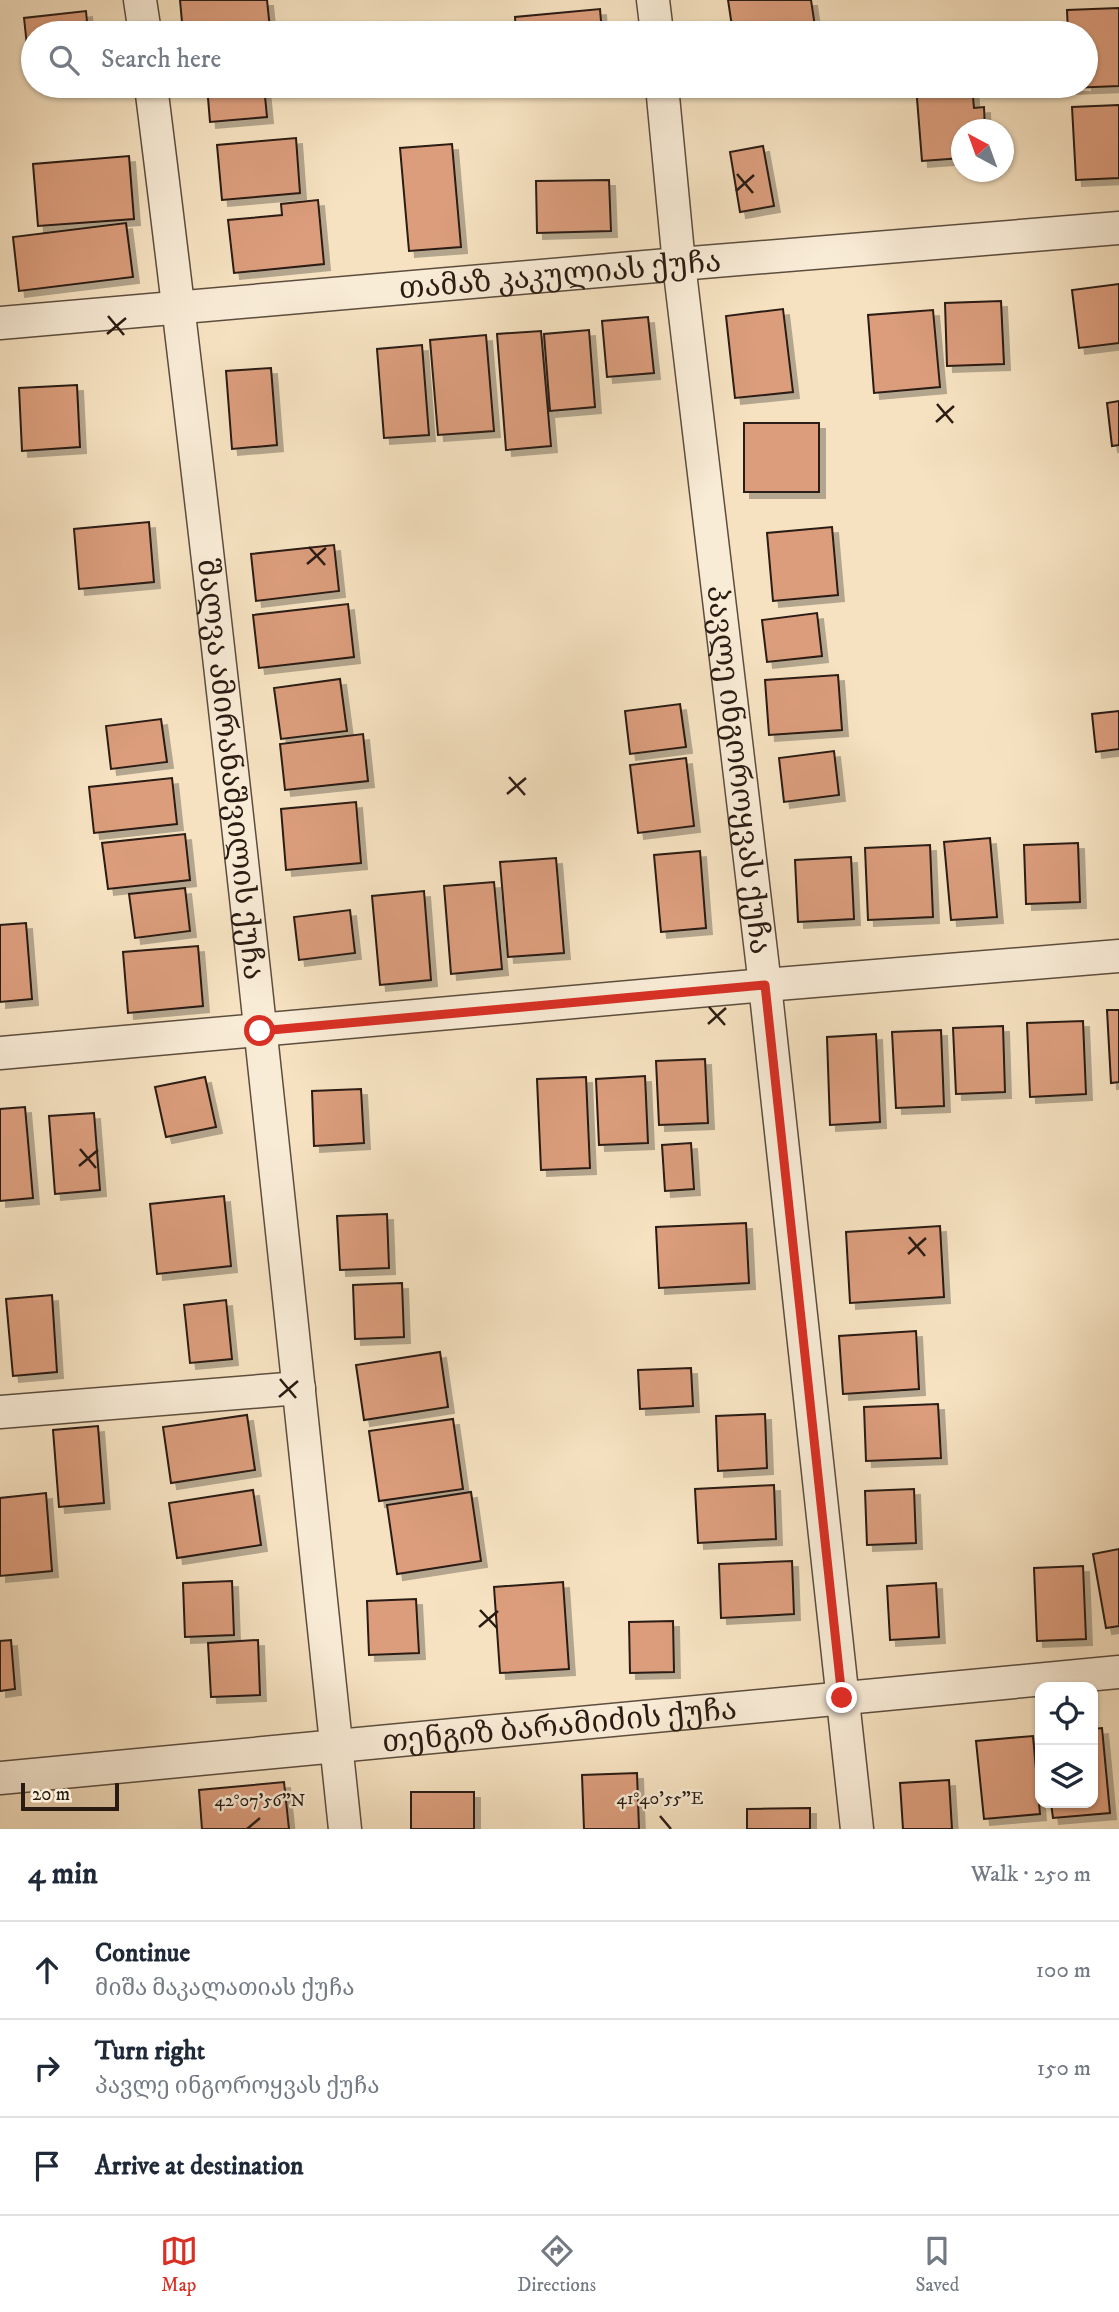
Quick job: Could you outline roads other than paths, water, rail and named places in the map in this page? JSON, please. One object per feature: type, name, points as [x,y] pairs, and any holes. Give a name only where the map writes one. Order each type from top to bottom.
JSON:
[{"type":"street","points":[[141,0],[144,21]]},
{"type":"street","points":[[653,0],[656,21]]},
{"type":"street","name":"შალვა ამირანაშვილის ქუჩა","points":[[153,98],[179,308],[260,1031],[345,1829]]},
{"type":"street","name":"პავლე ინგოროყვას ქუჩა","points":[[663,98],[679,264],[765,985],[857,1829]]},
{"type":"street","name":"თამაზ კაკულიას ქუჩა","points":[[0,323],[1119,228]]},
{"type":"street","points":[[0,1053],[1119,956]]},
{"type":"street","points":[[0,1412],[299,1388]]},
{"type":"street","name":"თენგიზ ბარამიძის ქუჩა","points":[[0,1778],[1119,1672]]}]
